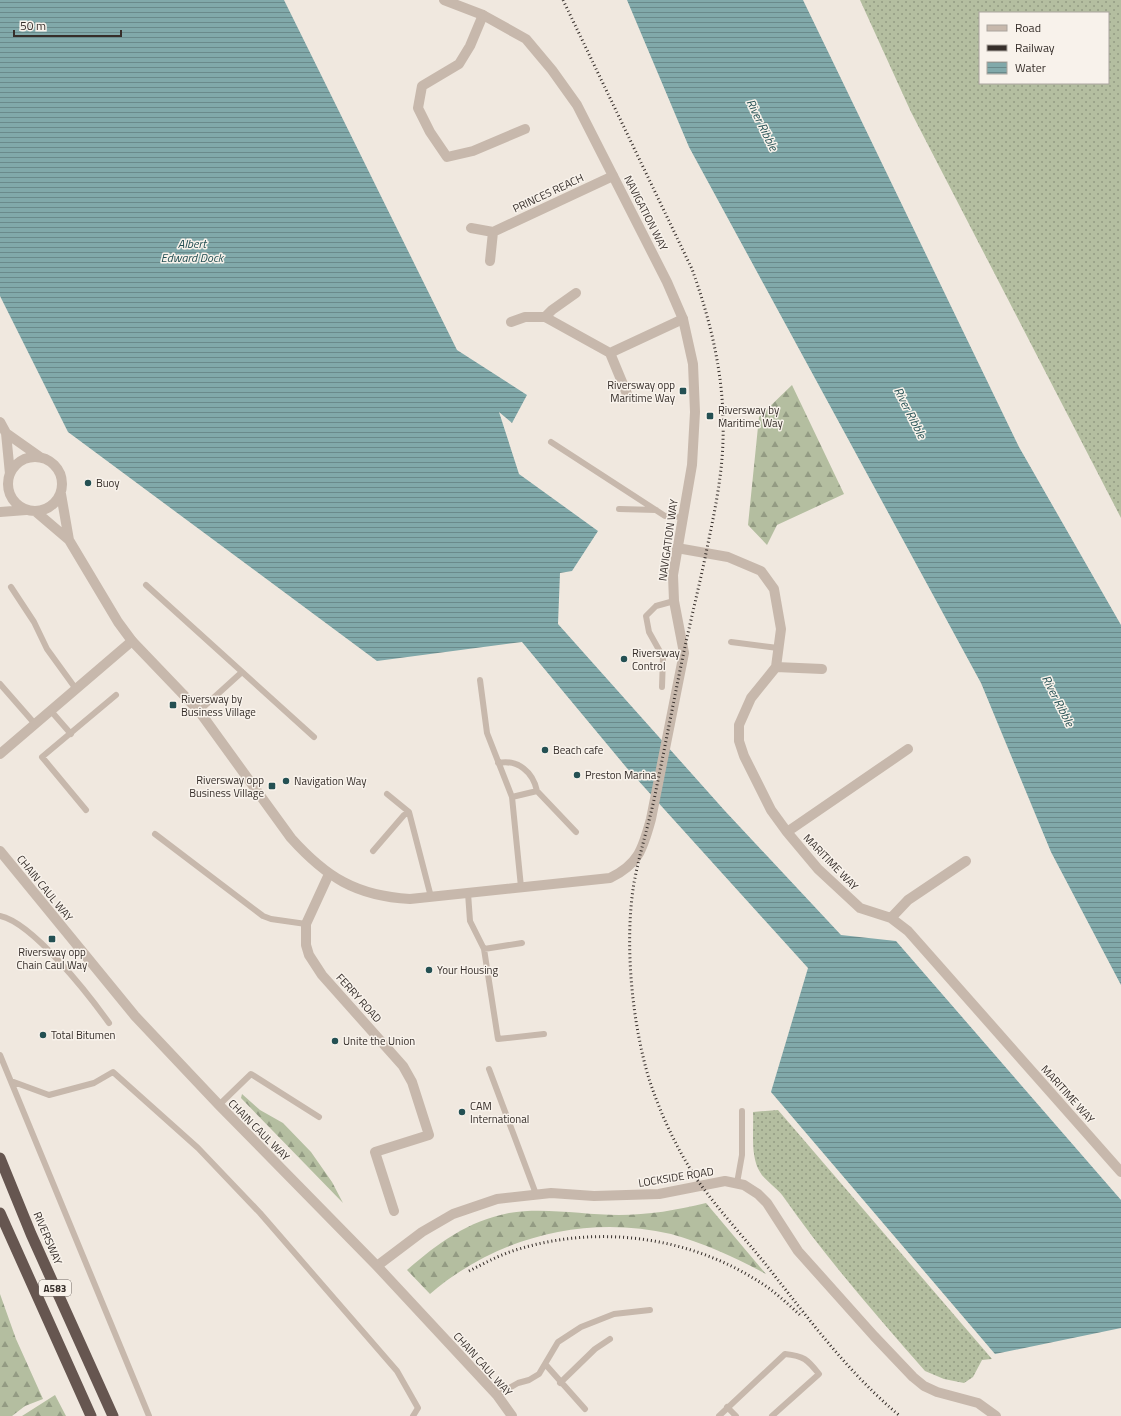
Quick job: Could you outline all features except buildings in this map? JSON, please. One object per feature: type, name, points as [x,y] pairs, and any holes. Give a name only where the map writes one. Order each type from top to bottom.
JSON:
[{"type":"highway","name":"RIVERSWAY","points":[[0,1158],[34,1241],[113,1416]]},
{"type":"highway","name":"A583","points":[[0,1213],[91,1416]]},
{"type":"street","name":"NAVIGATION WAY","points":[[60,494],[69,540],[105,602],[132,641],[199,711],[291,838],[308,858],[329,874],[352,886],[389,898],[431,897],[610,878],[622,872],[640,854],[651,819],[684,653],[674,601],[673,575],[692,465],[695,412],[693,364],[683,319],[667,282],[577,105],[552,70],[526,39],[483,15],[444,0]]},
{"type":"street","points":[[483,15],[470,46],[459,64],[422,86],[418,108],[430,132],[447,157],[473,151],[525,129]]},
{"type":"street","name":"PRINCES REACH","points":[[492,232],[614,176]]},
{"type":"street","points":[[471,228],[492,232],[490,261]]},
{"type":"street","points":[[545,318],[552,310],[576,293]]},
{"type":"street","points":[[511,322],[525,318],[545,318],[610,353],[627,394]]},
{"type":"street","points":[[610,353],[683,319]]},
{"type":"street","points":[[0,422],[6,433],[16,442],[40,457],[48,460],[59,471],[62,486],[60,494],[50,507],[0,512]]},
{"type":"street","points":[[6,433],[9,490],[12,498],[30,510]]},
{"type":"street","points":[[0,492],[9,478],[14,466],[22,460],[30,457],[40,457]]},
{"type":"street","name":"NAVIGATION WAY","points":[[30,510],[69,540]]},
{"type":"street","points":[[677,548],[728,557],[761,571],[774,589],[781,629],[776,667],[822,669]]},
{"type":"street","points":[[0,754],[132,641]]},
{"type":"street","name":"MARITIME WAY","points":[[776,667],[751,698],[739,725],[739,741],[756,783],[771,810],[818,869],[860,908],[891,918],[908,931],[1121,1172]]},
{"type":"street","points":[[787,832],[908,749]]},
{"type":"street","name":"CHAIN CAUL WAY","points":[[0,851],[135,1016],[219,1105],[377,1266],[497,1395],[512,1416]]},
{"type":"street","points":[[891,918],[908,900],[966,861]]},
{"type":"street","name":"FERRY ROAD","points":[[329,874],[306,924],[306,945],[314,965],[403,1066],[412,1082],[429,1135],[375,1152],[394,1211]]},
{"type":"street","name":"LOCKSIDE ROAD","points":[[377,1266],[422,1232],[453,1214],[496,1199],[551,1193],[594,1196],[659,1194],[724,1181],[736,1183],[744,1185],[758,1194],[767,1203],[798,1251],[913,1377],[924,1386],[937,1392],[978,1403],[996,1416]]},
{"type":"lane","points":[[551,442],[665,516],[682,517]]},
{"type":"lane","points":[[619,509],[656,510]]},
{"type":"lane","points":[[146,585],[314,737]]},
{"type":"lane","points":[[11,587],[34,622],[47,649],[76,689]]},
{"type":"lane","points":[[662,687],[663,657],[649,632],[646,616],[656,606],[674,601]]},
{"type":"lane","points":[[731,642],[778,648]]},
{"type":"lane","points":[[199,711],[242,672]]},
{"type":"lane","points":[[480,680],[487,733],[512,797],[520,887]]},
{"type":"lane","points":[[0,684],[35,724]]},
{"type":"lane","points":[[86,810],[42,757],[116,695]]},
{"type":"lane","points":[[51,711],[71,734]]},
{"type":"lane","points":[[498,763],[507,761],[525,768],[535,783],[537,791],[576,832]]},
{"type":"lane","points":[[512,797],[537,791]]},
{"type":"lane","points":[[388,794],[409,812],[431,897]]},
{"type":"lane","points":[[373,851],[404,815],[409,812]]},
{"type":"lane","points":[[155,834],[263,916],[271,919],[306,924]]},
{"type":"lane","points":[[468,893],[470,921],[484,949],[498,1039],[544,1034]]},
{"type":"lane","points":[[0,916],[10,918],[29,932],[86,992],[109,1023]]},
{"type":"lane","points":[[484,949],[522,943]]},
{"type":"lane","points":[[0,1055],[149,1416]]},
{"type":"lane","points":[[489,1069],[536,1194]]},
{"type":"lane","points":[[11,1081],[49,1095],[94,1083],[113,1072],[198,1148],[270,1225],[397,1370],[418,1408],[413,1416]]},
{"type":"lane","points":[[219,1105],[251,1074],[319,1117]]},
{"type":"lane","points":[[736,1183],[742,1155],[742,1111]]},
{"type":"lane","points":[[497,1395],[518,1383],[529,1380],[539,1374],[546,1365],[558,1342],[581,1327],[614,1314],[650,1310]]},
{"type":"lane","points":[[560,1383],[595,1349],[610,1339]]},
{"type":"lane","points":[[719,1416],[785,1354],[797,1355],[808,1360],[819,1374],[772,1416]]},
{"type":"lane","points":[[546,1365],[560,1383],[585,1409]]},
{"type":"lane","points":[[727,1407],[736,1416]]},
{"type":"green space","points":[[860,0],[1121,0],[1121,518],[911,112]]},
{"type":"green space","points":[[792,385],[844,494],[777,525],[767,545],[748,525],[759,417]]},
{"type":"green space","points":[[242,1094],[260,1110],[283,1123],[311,1152],[332,1182],[343,1203],[241,1098]]},
{"type":"green space","points":[[778,1110],[992,1359],[982,1360],[973,1377],[964,1383],[944,1379],[925,1371],[835,1265],[782,1195],[762,1175],[755,1159],[753,1143],[753,1112]]},
{"type":"green space","points":[[706,1203],[766,1274],[720,1251],[671,1234],[639,1228],[607,1227],[575,1229],[543,1235],[513,1245],[484,1258],[456,1274],[430,1294],[407,1270],[454,1234],[480,1221],[509,1213],[536,1211],[630,1215],[663,1212]]},
{"type":"green space","points":[[0,1294],[16,1339],[43,1399],[25,1406],[12,1416],[0,1416]]},
{"type":"green space","points":[[55,1395],[66,1416],[22,1416]]},
{"type":"water","name":"Albert Edward Dock","points":[[0,0],[284,0],[457,350],[527,395],[512,423],[499,412],[519,474],[598,531],[572,571],[560,573],[558,624],[725,811],[841,935],[896,941],[1121,1200],[1121,1328],[995,1354],[771,1092],[808,968],[626,767],[522,642],[377,661],[68,432],[0,296]]},
{"type":"water","name":"River Ribble","points":[[627,0],[803,0],[1019,447],[1121,625],[1121,985],[1051,852],[981,683],[689,147]]},
{"type":"railway","points":[[563,0],[692,269],[706,311],[716,353],[722,396],[723,440],[717,499],[683,656],[655,797],[634,883],[631,906],[630,957],[634,1010],[638,1035],[650,1082],[664,1119],[682,1155],[696,1178],[720,1210],[845,1362],[862,1381],[900,1416]]},
{"type":"railway","points":[[469,1271],[506,1253],[549,1242],[580,1238],[611,1237],[642,1239],[672,1245],[702,1254],[731,1266],[769,1288],[800,1315]]},
{"type":"place","name":"Riversway opp Maritime Way","points":[[683,391]]},
{"type":"place","name":"Riversway by Maritime Way","points":[[710,416]]},
{"type":"place","name":"Buoy","points":[[88,483]]},
{"type":"place","name":"Riversway Control","points":[[624,659]]},
{"type":"place","name":"Riversway by Business Village","points":[[173,705]]},
{"type":"place","name":"Beach cafe","points":[[545,750]]},
{"type":"place","name":"Preston Marina","points":[[577,775]]},
{"type":"place","name":"Navigation Way","points":[[286,781]]},
{"type":"place","name":"Riversway opp Business Village","points":[[272,786]]},
{"type":"place","name":"Riversway opp Chain Caul Way","points":[[52,939]]},
{"type":"place","name":"Your Housing","points":[[429,970]]},
{"type":"place","name":"Total Bitumen","points":[[43,1035]]},
{"type":"place","name":"Unite the Union","points":[[335,1041]]},
{"type":"place","name":"CAM International","points":[[462,1112]]}]
